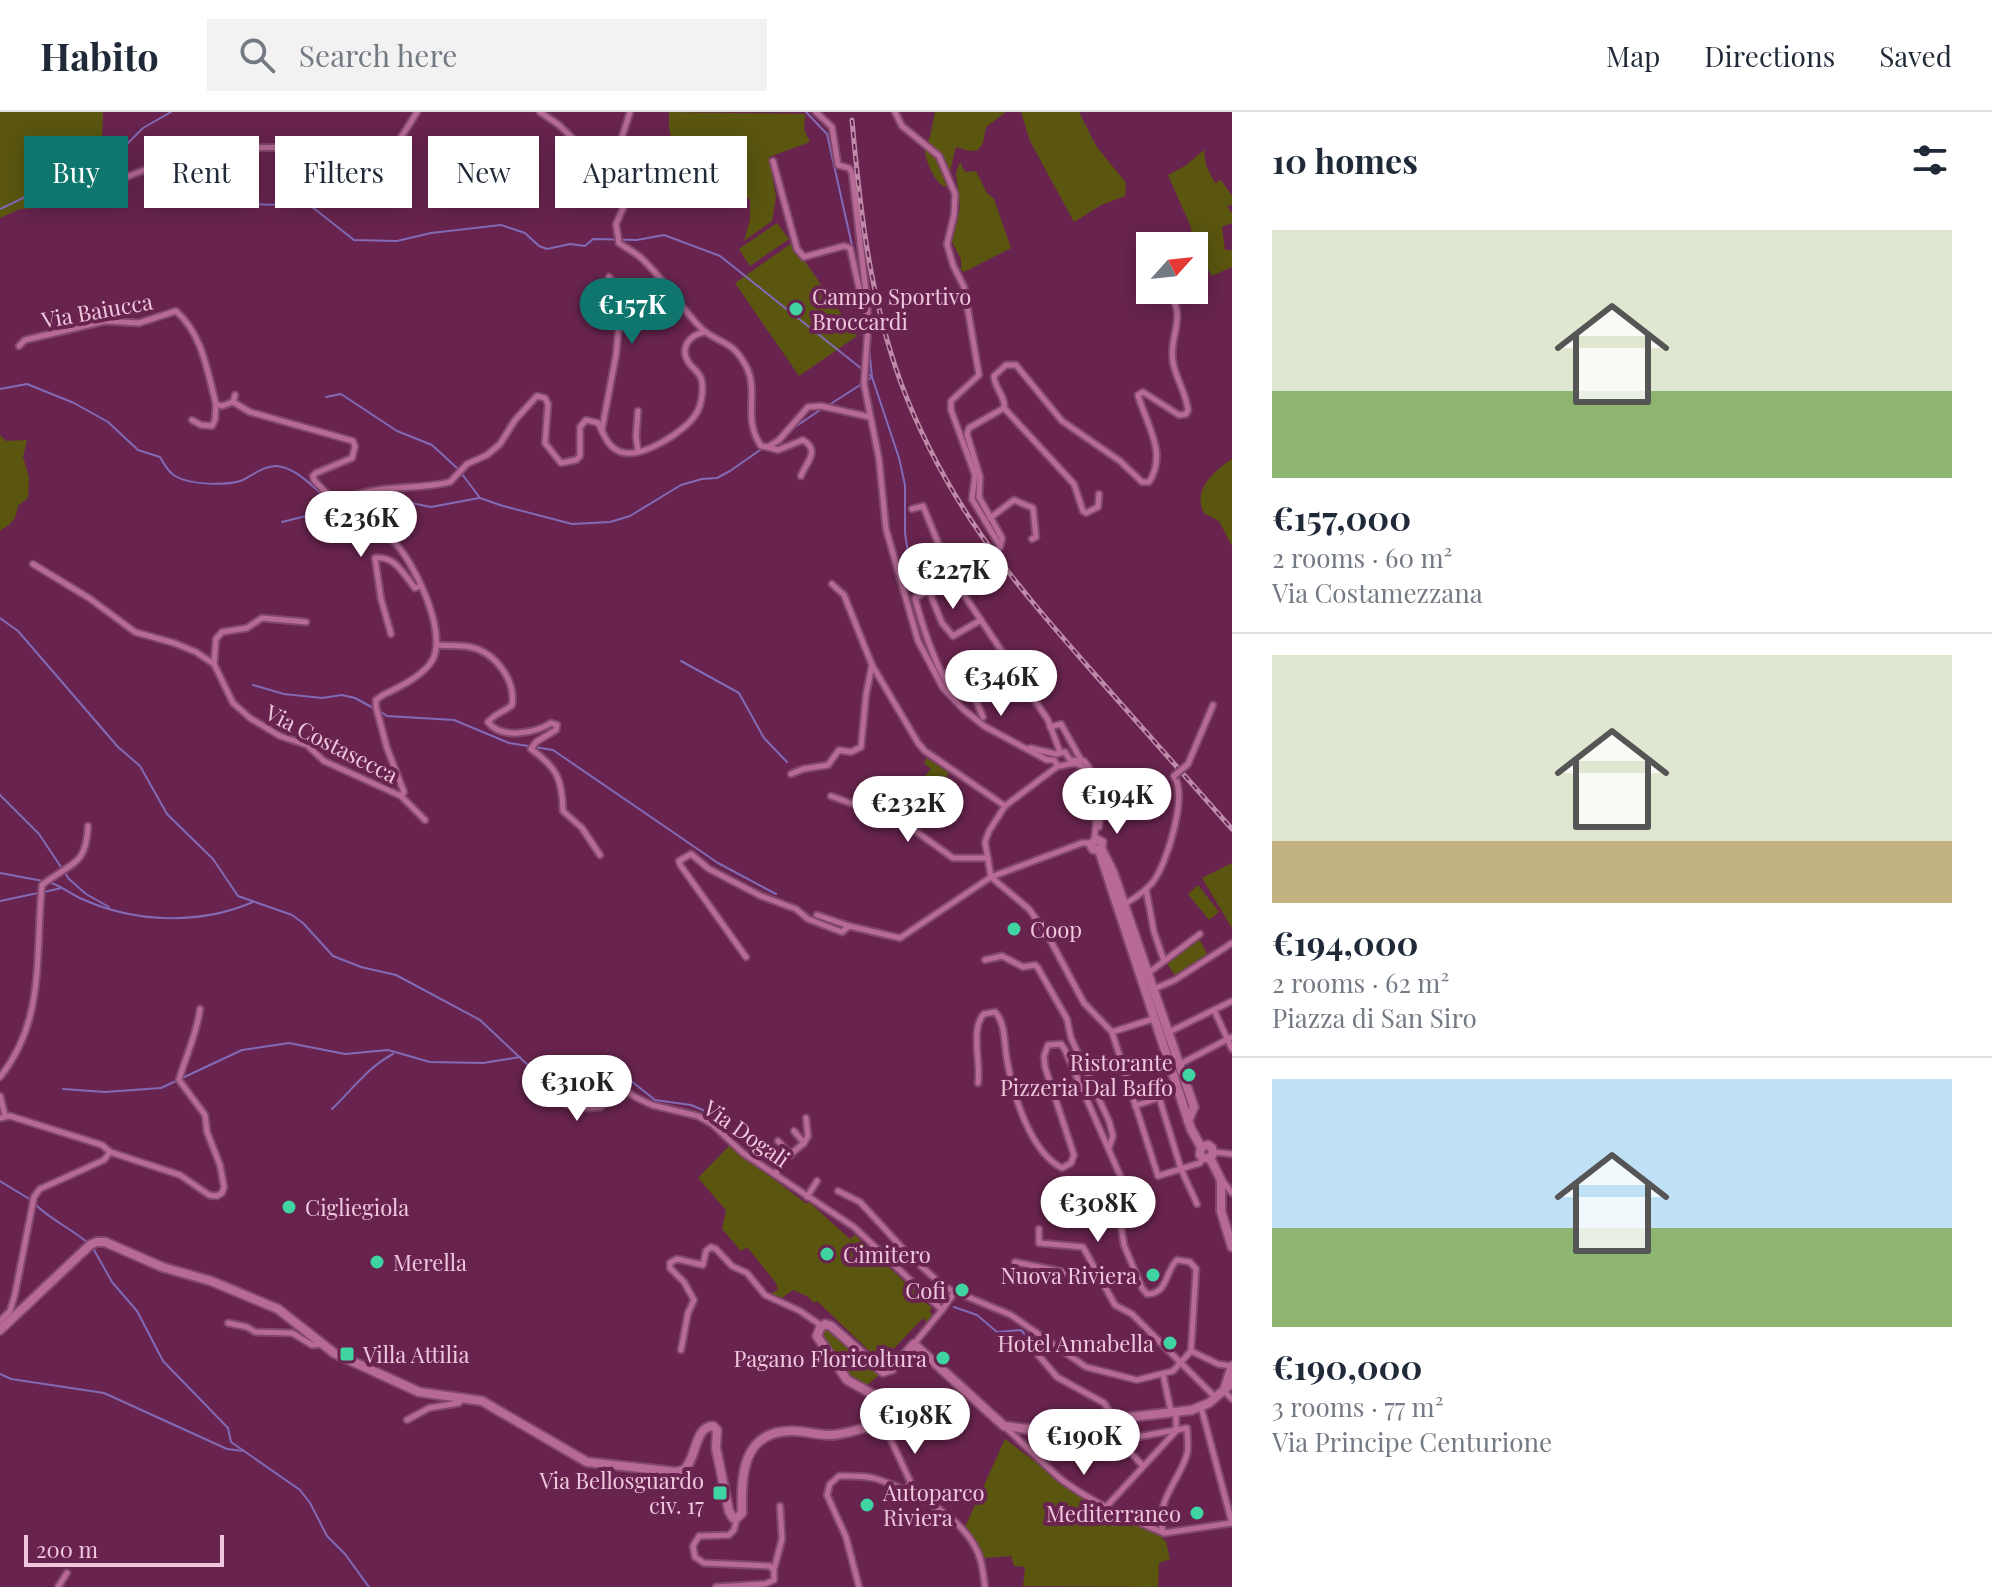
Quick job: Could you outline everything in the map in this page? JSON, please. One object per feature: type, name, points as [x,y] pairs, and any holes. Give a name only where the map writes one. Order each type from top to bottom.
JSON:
[{"type":"street","points":[[128,175],[178,157],[236,147],[313,147],[323,154],[326,174],[358,176],[393,150],[417,112]]},
{"type":"street","points":[[540,112],[571,136]]},
{"type":"street","points":[[622,136],[630,112]]},
{"type":"street","points":[[816,112],[832,127],[838,165],[849,168],[852,173],[867,301],[864,384],[879,459],[886,529],[918,641],[943,688],[984,726],[1025,747],[1082,767],[1091,784],[1097,844],[1152,989],[1178,1091],[1201,1147],[1199,1152],[1209,1156],[1232,1154]]},
{"type":"street","points":[[895,112],[902,126],[939,156],[955,194],[947,244],[964,287],[979,375],[951,401],[951,410],[975,475],[972,499],[1000,547],[1002,538],[979,497],[980,477],[967,434],[969,428],[1004,408]]},
{"type":"street","points":[[773,161],[797,249],[804,257],[844,246],[850,248],[860,292],[867,301]]},
{"type":"street","points":[[623,208],[616,224],[617,239],[640,257],[705,332],[727,342],[746,366],[752,385],[750,415],[761,446],[778,450],[795,441],[803,440],[810,444],[812,459],[801,476]]},
{"type":"street","points":[[602,430],[616,355],[622,294],[609,277]]},
{"type":"street","points":[[1099,494],[1098,507],[1086,513],[1083,511],[1074,484],[1004,408],[994,376],[1006,365],[1016,365],[1062,421],[1120,461],[1142,482],[1149,482],[1154,471],[1157,445],[1138,395],[1143,392],[1179,415],[1186,414],[1188,410],[1173,361],[1176,304]]},
{"type":"street","name":"Via Baiucca","points":[[19,346],[25,340],[82,326],[105,321],[139,323],[176,311],[201,346],[216,404]]},
{"type":"street","points":[[341,505],[349,497],[370,491],[450,482],[467,464],[487,455],[500,444],[515,420],[537,396],[545,398],[548,404],[545,443],[561,463],[580,456],[579,431],[586,420],[598,423],[613,447],[621,452],[638,452],[668,439],[696,414],[701,398],[701,378],[689,363],[685,350],[686,343],[693,336],[705,332]]},
{"type":"street","points":[[233,402],[235,395]]},
{"type":"street","points":[[192,420],[212,426],[216,404],[222,406],[233,402]]},
{"type":"street","points":[[233,402],[250,412],[353,441],[352,458],[313,476],[329,497],[346,510],[361,516],[402,550],[421,586],[437,645],[433,659],[426,669],[376,700],[378,720],[403,788],[401,796]]},
{"type":"street","points":[[768,447],[779,440],[808,407],[821,406],[870,417]]},
{"type":"street","points":[[638,411],[638,452]]},
{"type":"street","points":[[990,518],[1014,500],[1033,508],[1036,537],[1032,539]]},
{"type":"street","points":[[912,509],[923,506],[952,577],[1049,723],[1054,758]]},
{"type":"street","points":[[963,709],[944,680],[925,634],[915,598],[988,557]]},
{"type":"street","points":[[391,634],[381,599],[375,558],[390,559],[401,568],[415,588],[421,586]]},
{"type":"street","points":[[33,564],[89,598],[135,632],[174,643],[214,664],[216,639],[222,632],[247,628],[262,618],[306,622]]},
{"type":"street","points":[[832,584],[844,595],[872,665],[925,751],[1005,806]]},
{"type":"street","points":[[929,591],[942,623],[953,636],[981,620]]},
{"type":"street","points":[[437,645],[473,647],[496,662],[509,679],[514,694],[512,705],[492,717],[488,722],[492,728],[527,733],[551,723],[557,725],[556,730],[536,742],[531,749],[546,758],[556,772],[563,790],[563,811],[582,828],[600,855]]},
{"type":"street","name":"Via Costasecca","points":[[214,664],[233,703],[250,718],[280,736],[307,745],[324,761],[401,796],[425,820]]},
{"type":"street","points":[[791,774],[828,765],[839,750],[851,752],[861,747],[872,665]]},
{"type":"street","points":[[973,693],[1011,665]]},
{"type":"street","points":[[965,674],[983,717]]},
{"type":"street","points":[[1120,907],[1146,889],[1158,873],[1173,828],[1180,788],[1174,776],[1188,764],[1213,705]]},
{"type":"street","points":[[1049,723],[1061,724],[1081,761],[1096,778],[1101,815],[1097,844]]},
{"type":"street","points":[[1069,762],[1067,753],[1054,758],[1005,806],[985,842],[991,877],[1029,909],[1048,936],[1084,1003],[1112,1032],[1158,1176],[1200,1163],[1209,1156]]},
{"type":"street","points":[[1069,762],[1081,761]]},
{"type":"street","points":[[1099,798],[1136,788]]},
{"type":"street","points":[[831,796],[914,830],[953,858],[988,858]]},
{"type":"street","points":[[0,1077],[24,1039],[38,983],[42,885],[82,857],[87,849],[88,826]]},
{"type":"street","points":[[817,915],[900,938],[991,877],[1082,843],[1097,844]]},
{"type":"street","points":[[746,957],[681,866],[679,861],[684,856],[691,854],[709,869],[761,896],[796,909],[808,919],[842,932],[849,926]]},
{"type":"street","points":[[1146,889],[1154,932],[1164,961]]},
{"type":"street","points":[[1120,907],[1153,1019],[1179,1065],[1194,1107],[1188,1121]]},
{"type":"street","points":[[1147,974],[1200,934]]},
{"type":"street","points":[[1152,989],[1175,980],[1232,943]]},
{"type":"street","points":[[985,960],[1002,956],[1023,967],[1035,965],[1038,968],[1067,1019],[1071,1038],[1109,1121],[1113,1136],[1109,1149]]},
{"type":"street","points":[[1163,1035],[1232,1001]]},
{"type":"street","points":[[0,1096],[2,1116],[102,1145],[110,1152],[180,1175],[209,1195],[217,1196],[224,1187],[220,1165],[207,1132],[205,1115],[179,1080],[188,1048],[198,1030],[200,1009]]},
{"type":"street","points":[[1214,1010],[1230,1038],[1232,1049]]},
{"type":"street","points":[[838,1191],[860,1202],[906,1252],[954,1293],[1011,1315],[1086,1367],[1129,1379],[1173,1371],[1191,1351],[1196,1269],[1190,1262],[1177,1260],[1160,1290],[1147,1294],[1142,1288],[1124,1245],[1120,1220],[1126,1189],[1061,1044],[1055,1043],[1046,1048],[1045,1067],[1074,1155],[1071,1163],[1062,1168],[1039,1150],[1013,1085],[1002,1023],[995,1012],[984,1014],[976,1028],[978,1083]]},
{"type":"street","points":[[1112,1032],[1153,1019]]},
{"type":"street","points":[[1179,1065],[1230,1038]]},
{"type":"street","name":"Via Dogali","points":[[579,1060],[623,1090],[652,1105],[698,1116],[776,1175],[854,1227],[942,1310]]},
{"type":"street","points":[[537,1083],[547,1093],[579,1108],[601,1107],[607,1099],[623,1090]]},
{"type":"street","points":[[1135,1106],[1178,1091]]},
{"type":"street","points":[[1159,1097],[1181,1169],[1197,1204]]},
{"type":"street","points":[[776,1175],[779,1164],[808,1136],[806,1118]]},
{"type":"street","points":[[794,1131],[804,1143]]},
{"type":"street","points":[[778,1141],[791,1155]]},
{"type":"street","points":[[0,1321],[10,1311],[34,1197],[40,1189],[104,1160],[110,1152]]},
{"type":"street","points":[[1209,1156],[1221,1180],[1221,1211],[1232,1247]]},
{"type":"street","points":[[1221,1180],[1232,1193]]},
{"type":"street","points":[[807,1197],[817,1181]]},
{"type":"street","points":[[1039,1229],[1039,1243],[1083,1247],[1115,1305],[1132,1314],[1215,1397]]},
{"type":"street","points":[[0,1330],[90,1245],[100,1241],[278,1309],[347,1360],[419,1392],[482,1401],[579,1458],[593,1463],[676,1472],[684,1470],[692,1461],[701,1430],[708,1425],[713,1426],[717,1430],[716,1448],[729,1511],[733,1518],[737,1518]]},
{"type":"street","points":[[681,1350],[688,1313],[694,1300],[684,1282],[670,1268],[670,1263],[677,1259],[703,1265],[706,1251],[711,1247],[732,1266],[752,1278],[765,1295],[800,1311],[822,1326],[831,1326],[883,1372],[892,1369],[954,1293]]},
{"type":"street","points":[[1015,1262],[1099,1279]]},
{"type":"street","points":[[228,1323],[255,1332],[292,1333],[312,1345],[322,1344]]},
{"type":"street","points":[[822,1326],[817,1336],[847,1380],[883,1400],[886,1408],[884,1425],[910,1481],[908,1492]]},
{"type":"street","points":[[914,1344],[1061,1479],[1106,1507],[1164,1533],[1232,1523],[1201,1407]]},
{"type":"street","points":[[1004,1426],[1027,1429],[1201,1407],[1226,1387],[1232,1366],[1218,1364],[1191,1351]]},
{"type":"street","points":[[1039,1356],[1057,1377],[1104,1403],[1114,1419]]},
{"type":"street","points":[[1106,1507],[1176,1430],[1163,1374]]},
{"type":"street","points":[[1226,1387],[1232,1399]]},
{"type":"street","points":[[407,1420],[429,1408],[459,1403],[462,1398]]},
{"type":"street","points":[[774,1569],[770,1566],[704,1563],[695,1557],[693,1546],[699,1536],[729,1535],[734,1530],[742,1513],[743,1468],[753,1448],[785,1431],[830,1435],[884,1425]]},
{"type":"street","points":[[1060,1425],[1067,1439],[1120,1440],[1187,1428],[1187,1454],[1171,1484],[1160,1517],[1164,1533]]},
{"type":"street","points":[[1120,1440],[1143,1466]]},
{"type":"street","points":[[859,1587],[846,1537],[827,1495],[830,1484],[839,1476],[867,1477],[908,1492],[947,1516],[968,1533],[978,1553],[984,1586]]},
{"type":"street","points":[[716,1587],[771,1583],[774,1580],[782,1539],[780,1506]]},
{"type":"street","points":[[58,1587],[67,1573]]},
{"type":"shaded area","points":[[0,112],[103,112],[102,136],[24,136],[24,208],[36,208],[20,209],[0,218]]},
{"type":"shaded area","points":[[669,112],[805,114],[804,129],[810,142],[769,157],[776,197],[772,221],[744,241],[750,220],[747,136],[671,136]]},
{"type":"shaded area","points":[[935,112],[1006,112],[986,127],[983,143],[978,150],[956,147],[946,187],[934,176],[924,148],[930,137]]},
{"type":"shaded area","points":[[1021,112],[1079,112],[1096,146],[1126,183],[1125,196],[1101,205],[1074,222],[1030,141]]},
{"type":"shaded area","points":[[1204,150],[1206,166],[1215,183],[1221,180],[1232,196],[1232,204],[1227,207],[1232,213],[1232,223],[1222,227],[1225,250],[1232,250],[1232,267],[1212,276],[1208,269],[1208,232],[1191,232],[1168,175]]},
{"type":"shaded area","points":[[960,162],[965,172],[976,171],[987,193],[994,199],[1011,248],[964,272],[952,242],[960,208],[956,173]]},
{"type":"shaded area","points":[[777,223],[789,239],[750,266],[739,249]]},
{"type":"shaded area","name":"Campo Sportivo Broccardi","points":[[792,243],[857,336],[799,376],[735,283]]},
{"type":"shaded area","points":[[0,435],[6,441],[27,440],[23,457],[29,477],[28,498],[18,506],[13,521],[0,531]]},
{"type":"shaded area","points":[[1232,459],[1232,546],[1219,521],[1204,513],[1201,497],[1212,475]]},
{"type":"shaded area","points":[[927,758],[949,773],[938,787],[919,783],[931,769],[924,763]]},
{"type":"shaded area","points":[[1232,863],[1232,928],[1202,878]]},
{"type":"shaded area","points":[[1198,885],[1219,912],[1209,920],[1188,894]]},
{"type":"shaded area","points":[[1200,940],[1208,956],[1176,977],[1166,962]]},
{"type":"shaded area","points":[[729,1146],[807,1204],[809,1202],[850,1239],[855,1235],[932,1308],[929,1311],[934,1316],[927,1322],[923,1318],[881,1362],[817,1301],[814,1303],[793,1290],[778,1301],[772,1293],[778,1290],[776,1283],[747,1247],[741,1251],[722,1229],[726,1210],[698,1178]]},
{"type":"shaded area","points":[[825,1328],[838,1335],[879,1375],[866,1386],[852,1376],[824,1340],[822,1332]]},
{"type":"shaded area","points":[[1005,1439],[1097,1508],[1157,1532],[1166,1542],[1170,1559],[1159,1563],[1158,1587],[1023,1586],[1025,1567],[1014,1566],[1011,1556],[985,1558],[965,1527]]},
{"type":"waterway","points":[[0,209],[65,178],[72,171],[101,167],[143,128],[171,112]]},
{"type":"waterway","points":[[806,112],[827,134],[862,290]]},
{"type":"waterway","points":[[259,204],[307,203],[354,240],[397,241],[431,233],[501,225],[525,233],[547,249],[570,244],[585,246],[593,239],[637,240],[664,235],[720,256],[872,377]]},
{"type":"waterway","points":[[863,301],[865,318]]},
{"type":"waterway","points":[[869,348],[872,377],[905,485],[905,533],[914,593]]},
{"type":"waterway","points":[[829,405],[871,378]]},
{"type":"waterway","points":[[0,389],[27,384],[74,403],[108,422],[138,450],[160,457],[166,468],[182,479],[209,484],[228,483],[277,466],[301,476],[334,503]]},
{"type":"waterway","points":[[326,397],[341,394],[397,431],[432,445],[458,469]]},
{"type":"waterway","points":[[792,429],[823,408]]},
{"type":"waterway","points":[[462,474],[480,498],[503,506],[572,524],[610,522],[630,516],[681,485],[717,478],[780,436]]},
{"type":"waterway","points":[[344,503],[396,500],[431,507],[479,498]]},
{"type":"waterway","points":[[282,522],[314,514],[332,503]]},
{"type":"waterway","points":[[0,618],[18,631],[118,747],[140,766],[167,814],[213,859],[238,896],[292,915],[333,956],[361,967],[396,975],[480,1020],[564,1099],[570,1099],[603,1079]]},
{"type":"waterway","points":[[681,661],[739,693],[764,738],[787,762]]},
{"type":"waterway","points":[[253,685],[284,694],[322,698],[342,695],[375,709]]},
{"type":"waterway","points":[[381,712],[387,716],[454,720],[509,743],[553,750],[718,863],[776,894]]},
{"type":"waterway","points":[[0,795],[39,834],[69,879],[86,894],[109,907]]},
{"type":"waterway","points":[[0,873],[43,881]]},
{"type":"waterway","points":[[49,882],[102,907],[145,917],[211,915],[253,902]]},
{"type":"waterway","points":[[44,892],[61,888]]},
{"type":"waterway","points":[[0,901],[38,893]]},
{"type":"waterway","points":[[63,1089],[105,1092],[161,1088],[242,1050],[289,1043],[345,1054],[388,1050],[430,1062],[483,1063],[520,1057]]},
{"type":"waterway","points":[[332,1109],[368,1072],[393,1054]]},
{"type":"waterway","points":[[609,1076],[625,1076],[655,1100],[691,1105],[705,1111],[740,1139]]},
{"type":"waterway","points":[[0,1181],[31,1200]]},
{"type":"waterway","points":[[36,1205],[88,1243]]},
{"type":"waterway","points":[[93,1248],[112,1282],[137,1311],[163,1361],[228,1428],[231,1442],[300,1490],[327,1536],[345,1554],[369,1587]]},
{"type":"waterway","points":[[954,1307],[977,1315],[997,1332],[1021,1330],[1037,1349]]},
{"type":"waterway","points":[[0,1374],[11,1379],[104,1393],[227,1449],[244,1451]]},
{"type":"tunnel","points":[[988,557],[1000,547]]},
{"type":"railway","points":[[852,120],[863,220],[881,319],[901,383],[938,465],[982,536],[1033,603],[1232,829]]},
{"type":"place","name":"Campo Sportivo Broccardi","points":[[796,309]]},
{"type":"place","name":"Coop","points":[[1014,929]]},
{"type":"place","name":"Ristorante Pizzeria Dal Baffo","points":[[1189,1075]]},
{"type":"place","name":"Cigliegiola","points":[[289,1207]]},
{"type":"place","name":"Cimitero","points":[[827,1254]]},
{"type":"place","name":"Merella","points":[[377,1262]]},
{"type":"place","name":"Nuova Riviera","points":[[1153,1275]]},
{"type":"place","name":"Cofi","points":[[962,1290]]},
{"type":"place","name":"Hotel Annabella","points":[[1170,1343]]},
{"type":"place","name":"Villa Attilia","points":[[347,1354]]},
{"type":"place","name":"Pagano Floricoltura","points":[[943,1358]]},
{"type":"place","name":"Via Bellosguardo civ. 17","points":[[720,1493]]},
{"type":"place","name":"Autoparco Riviera","points":[[867,1505]]},
{"type":"place","name":"Mediterraneo","points":[[1197,1513]]}]
